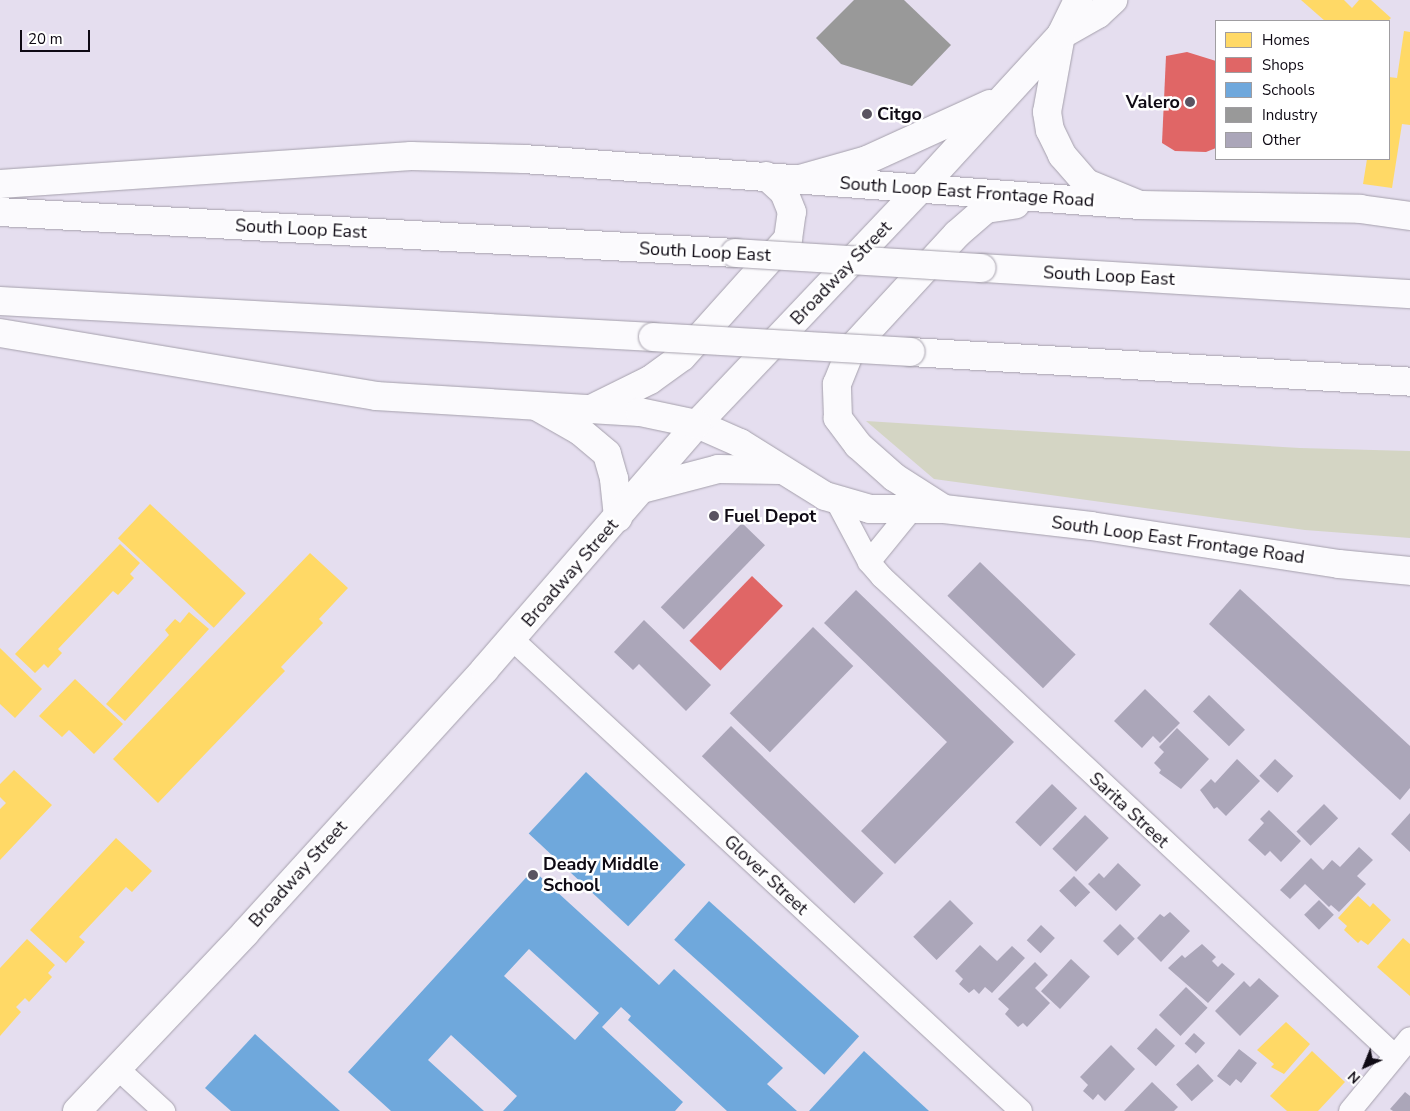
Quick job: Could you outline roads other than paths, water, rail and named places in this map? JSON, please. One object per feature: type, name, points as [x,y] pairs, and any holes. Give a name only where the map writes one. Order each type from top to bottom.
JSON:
[{"type":"main road","name":"Broadway Street","points":[[77,1111],[257,920],[512,639],[697,424],[919,190],[1061,35],[1078,0]]},
{"type":"main road","name":"Broadway Street","points":[[1061,35],[1098,14],[1113,0]]},
{"type":"main road","points":[[1061,35],[1047,112],[1050,130],[1062,156],[1086,184],[1140,205]]},
{"type":"main road","points":[[800,179],[867,160],[1003,98]]},
{"type":"main road","name":"South Loop East Frontage Road","points":[[0,184],[411,156],[524,159],[1140,205],[1360,209],[1410,216]]},
{"type":"main road","points":[[591,410],[650,380],[682,357],[788,240],[792,212],[784,192],[766,176]]},
{"type":"main road","points":[[944,509],[894,477],[858,445],[838,418],[838,384],[850,349],[957,234],[986,209],[1047,199]]},
{"type":"main road","name":"South Loop East","points":[[0,212],[735,253],[1410,294]]},
{"type":"main road","points":[[0,301],[653,337],[1410,382]]},
{"type":"main road","name":"South Loop East Frontage Road","points":[[0,333],[376,396],[640,412],[697,424],[742,445],[780,470],[835,498],[870,509],[944,509],[1091,526],[1340,564],[1410,571]]},
{"type":"main road","points":[[538,406],[580,431],[607,454],[614,479],[618,518]]},
{"type":"main road","points":[[642,489],[718,469],[780,470]]},
{"type":"street","name":"Sarita Street","points":[[835,498],[869,562],[1050,737],[1394,1055]]},
{"type":"street","points":[[869,562],[912,509]]},
{"type":"street","name":"Glover Street","points":[[512,639],[1021,1111]]},
{"type":"street","points":[[1350,1111],[1394,1055],[1410,1038]]},
{"type":"street","points":[[117,1068],[164,1111]]},
{"type":"place","name":"Valero","points":[[1190,102]]},
{"type":"place","name":"Citgo","points":[[867,114]]},
{"type":"place","name":"Fuel Depot","points":[[714,516]]},
{"type":"place","name":"Deady Middle School","points":[[533,875]]}]
